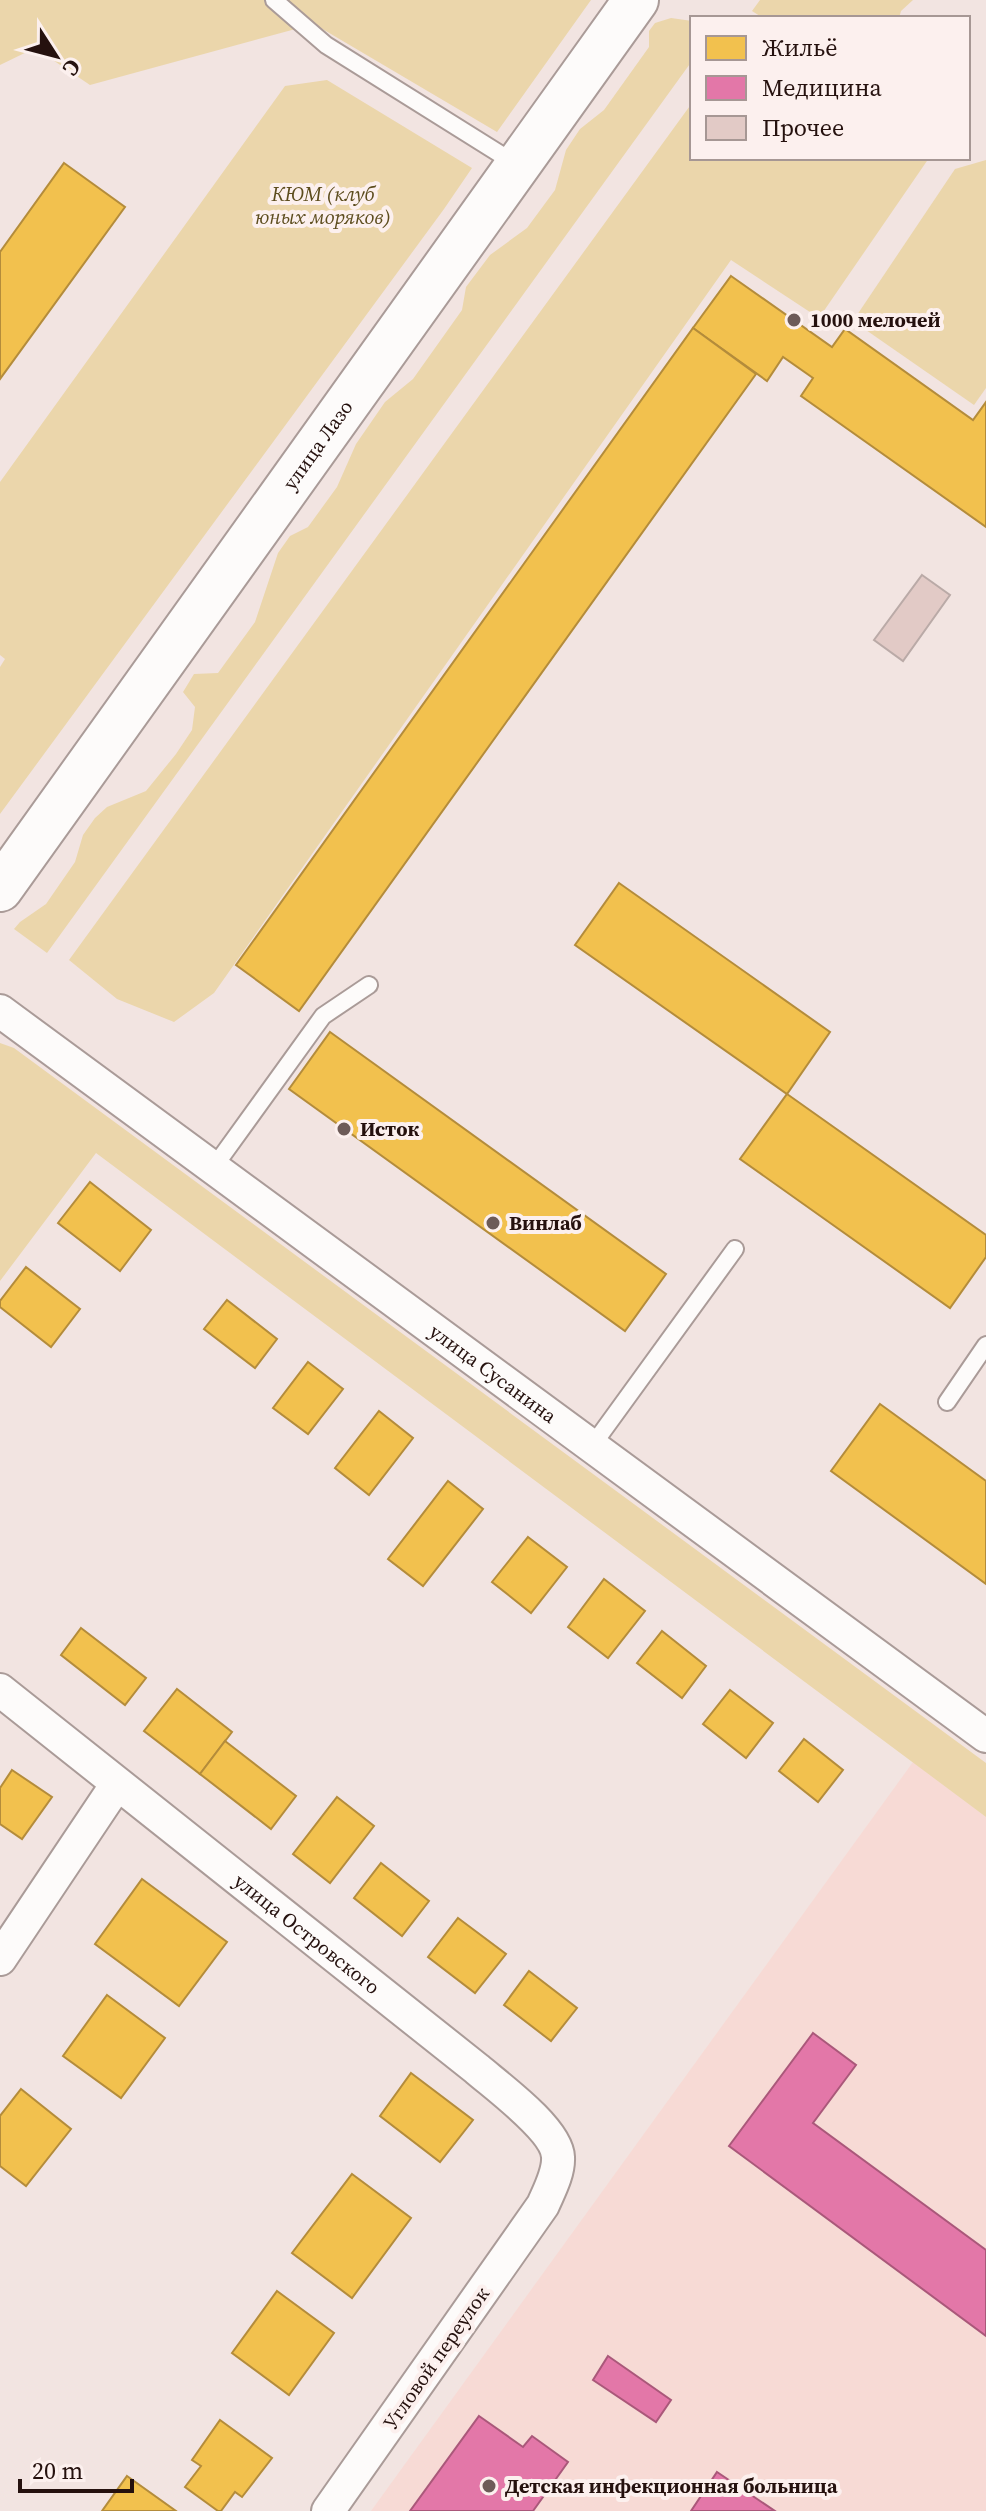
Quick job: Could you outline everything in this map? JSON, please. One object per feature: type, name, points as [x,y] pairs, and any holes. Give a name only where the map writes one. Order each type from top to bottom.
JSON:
[{"type":"main road","name":"улица Лазо","points":[[0,889],[636,0]]},
{"type":"street","name":"улица Сусанина","points":[[0,1011],[986,1736]]},
{"type":"street","name":"улица Островского","points":[[0,1690],[477,2069],[544,2127],[559,2155],[554,2181],[543,2205]]},
{"type":"street","points":[[0,1959],[117,1784]]},
{"type":"street","name":"Угловой переулок","points":[[328,2511],[543,2205]]},
{"type":"lane","points":[[274,0],[326,45],[518,165]]},
{"type":"lane","points":[[214,1167],[323,1016],[369,985]]},
{"type":"lane","points":[[592,1446],[735,1249]]},
{"type":"lane","points":[[947,1402],[986,1345]]},
{"type":"shaded area","points":[[913,1762],[986,1817],[986,2511],[371,2511]]},
{"type":"green space","points":[[0,0],[591,0],[497,132],[314,24],[90,85],[35,48],[0,65]]},
{"type":"green space","points":[[760,0],[913,0],[900,16],[760,16],[752,11]]},
{"type":"green space","points":[[671,18],[690,21],[690,64],[47,953],[14,929],[46,904],[75,862],[83,835],[95,818],[107,807],[146,791],[176,754],[192,730],[195,707],[183,692],[194,674],[218,673],[255,622],[278,553],[290,536],[308,527],[337,487],[356,444],[385,402],[413,379],[462,310],[466,287],[490,255],[527,228],[555,190],[566,150],[580,129],[604,110],[649,47],[649,31],[655,23]]},
{"type":"green space","name":"КЮМ (клуб юных моряков)","points":[[327,80],[472,168],[0,814],[0,667],[5,659],[0,655],[0,482],[285,86]]},
{"type":"green space","points":[[690,106],[690,160],[928,160],[819,318],[731,260],[214,993],[174,1022],[117,999],[69,960]]},
{"type":"green space","points":[[986,160],[986,388],[974,405],[853,321],[955,169]]},
{"type":"green space","points":[[0,1043],[14,1048],[986,1763],[986,1817],[96,1153],[0,1281]]},
{"type":"building: Жильё","points":[[64,163],[125,207],[0,379],[0,252]]},
{"type":"building: Жильё","points":[[731,276],[832,347],[845,329],[973,420],[986,402],[986,527],[801,396],[813,378],[783,357],[767,381],[693,328]]},
{"type":"building: Жильё","points":[[693,328],[756,374],[299,1011],[236,965]]},
{"type":"building: Жильё","points":[[619,883],[830,1032],[787,1094],[575,945]]},
{"type":"building: Жильё","points":[[330,1032],[666,1274],[625,1331],[289,1089]]},
{"type":"building: Жильё","points":[[787,1094],[986,1235],[986,1257],[950,1308],[740,1159]]},
{"type":"building: Жильё","points":[[90,1182],[151,1230],[120,1271],[58,1223]]},
{"type":"building: Жильё","points":[[26,1267],[80,1309],[51,1347],[0,1307],[0,1301]]},
{"type":"building: Жильё","points":[[227,1300],[277,1339],[255,1368],[204,1329]]},
{"type":"building: Жильё","points":[[308,1362],[343,1389],[308,1434],[273,1408]]},
{"type":"building: Жильё","points":[[880,1404],[986,1481],[986,1584],[831,1471]]},
{"type":"building: Жильё","points":[[379,1411],[413,1438],[369,1495],[335,1468]]},
{"type":"building: Жильё","points":[[448,1481],[483,1509],[423,1586],[388,1559]]},
{"type":"building: Жильё","points":[[528,1537],[567,1567],[531,1613],[492,1582]]},
{"type":"building: Жильё","points":[[604,1579],[645,1611],[608,1658],[568,1627]]},
{"type":"building: Жильё","points":[[81,1628],[146,1678],[125,1705],[61,1655]]},
{"type":"building: Жильё","points":[[662,1631],[706,1666],[682,1698],[637,1663]]},
{"type":"building: Жильё","points":[[177,1689],[232,1732],[200,1774],[144,1731]]},
{"type":"building: Жильё","points":[[730,1690],[773,1723],[746,1758],[703,1724]]},
{"type":"building: Жильё","points":[[804,1739],[843,1770],[818,1802],[779,1771]]},
{"type":"building: Жильё","points":[[225,1741],[296,1796],[271,1829],[200,1774]]},
{"type":"building: Жильё","points":[[12,1770],[52,1797],[22,1839],[0,1824],[0,1788]]},
{"type":"building: Жильё","points":[[337,1797],[374,1826],[330,1883],[293,1854]]},
{"type":"building: Жильё","points":[[381,1863],[429,1901],[402,1936],[354,1898]]},
{"type":"building: Жильё","points":[[142,1879],[227,1942],[179,2006],[95,1944]]},
{"type":"building: Жильё","points":[[458,1918],[506,1954],[475,1993],[428,1957]]},
{"type":"building: Жильё","points":[[529,1971],[577,2008],[551,2041],[504,2005]]},
{"type":"building: Жильё","points":[[107,1995],[165,2038],[121,2098],[63,2056]]},
{"type":"building: Жильё","points":[[411,2073],[473,2120],[440,2162],[380,2116]]},
{"type":"building: Жильё","points":[[21,2089],[71,2129],[26,2186],[0,2166],[0,2116]]},
{"type":"building: Жильё","points":[[352,2174],[411,2218],[352,2298],[292,2253]]},
{"type":"building: Жильё","points":[[277,2291],[334,2333],[289,2395],[232,2353]]},
{"type":"building: Жильё","points":[[220,2420],[272,2458],[242,2497],[235,2492],[218,2511],[185,2487],[201,2466],[192,2460]]},
{"type":"building: Жильё","points":[[127,2476],[176,2511],[102,2511]]},
{"type":"building: Медицина","points":[[813,2033],[856,2065],[813,2123],[986,2250],[986,2336],[729,2146]]},
{"type":"building: Медицина","points":[[608,2356],[671,2400],[656,2422],[593,2380]]},
{"type":"building: Медицина","name":"Детская инфекционная больница","points":[[479,2416],[523,2447],[532,2436],[568,2462],[533,2511],[410,2511]]},
{"type":"building: Медицина","points":[[717,2472],[775,2511],[691,2511]]},
{"type":"building: Прочее","points":[[922,575],[950,595],[903,661],[874,640]]},
{"type":"place","name":"1000 мелочей","points":[[794,320]]},
{"type":"place","name":"Исток","points":[[344,1129]]},
{"type":"place","name":"Винлаб","points":[[493,1223]]},
{"type":"place","name":"Детская инфекционная больница","points":[[489,2486]]}]
